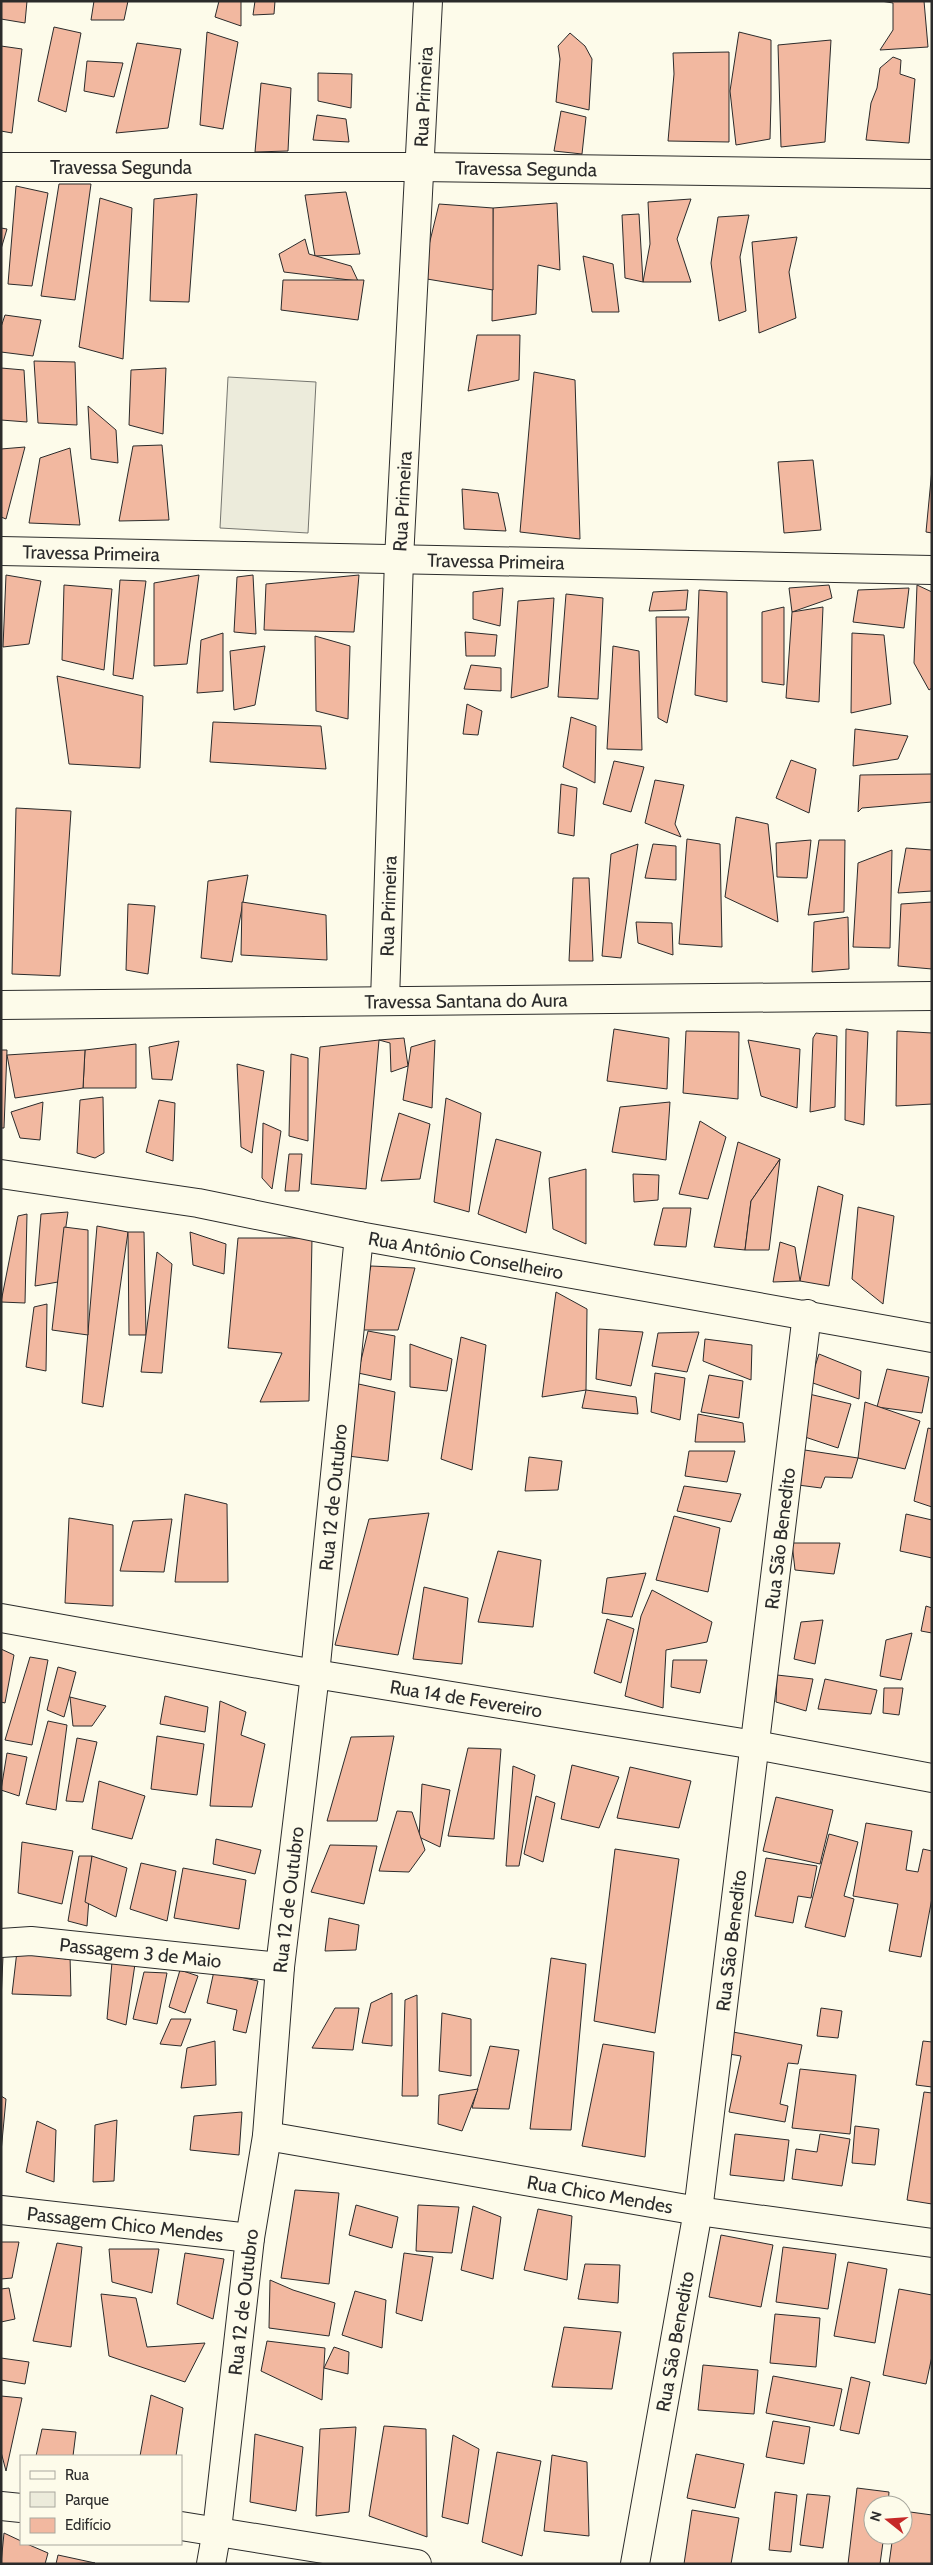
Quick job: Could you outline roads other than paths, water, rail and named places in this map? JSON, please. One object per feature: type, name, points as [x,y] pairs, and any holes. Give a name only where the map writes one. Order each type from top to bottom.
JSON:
[{"type":"street","name":"Rua Primeira","points":[[385,1001],[399,559],[428,1]]},
{"type":"street","name":"Travessa Segunda","points":[[1,166],[419,167],[932,174]]},
{"type":"street","name":"Travessa Primeira","points":[[1,551],[932,570]]},
{"type":"street","name":"Travessa Santana do Aura","points":[[1,1005],[932,996]]},
{"type":"street","name":"Rua Antônio Conselheiro","points":[[1,1174],[198,1203],[359,1236],[807,1314],[932,1338]]},
{"type":"street","name":"Rua 12 de Outubro","points":[[211,2564],[217,2530],[250,2238],[267,2136],[280,1967],[315,1674],[359,1236]]},
{"type":"street","name":"Rua São Benedito","points":[[635,2564],[698,2211],[807,1314]]},
{"type":"street","name":"Rua 14 de Fevereiro","points":[[1,1618],[315,1674],[755,1745],[932,1778]]},
{"type":"street","name":"Passagem 3 de Maio","points":[[1,1943],[31,1941],[280,1967]]},
{"type":"street","name":"Rua Chico Mendes","points":[[267,2136],[698,2211],[932,2243]]},
{"type":"street","name":"Passagem Chico Mendes","points":[[1,2210],[250,2238]]},
{"type":"street","points":[[1,2506],[20,2508]]},
{"type":"street","points":[[182,2526],[217,2530],[417,2564]]}]
